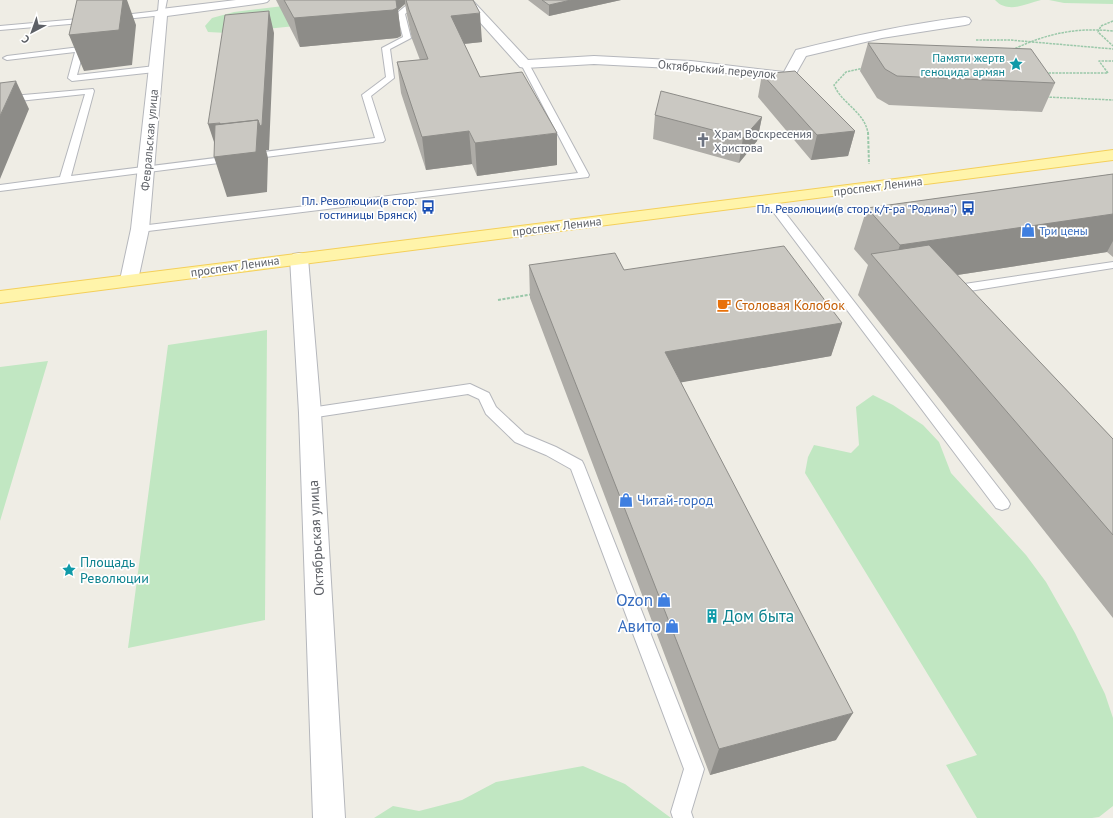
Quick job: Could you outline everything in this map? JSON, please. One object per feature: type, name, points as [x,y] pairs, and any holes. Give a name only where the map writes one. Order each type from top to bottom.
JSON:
[{"type":"main road","name":"проспект Ленина","points":[[0,297],[1113,155]]},
{"type":"street","points":[[162,7],[263,0]]},
{"type":"street","points":[[466,0],[525,64]]},
{"type":"street","name":"Февральская улица","points":[[129,280],[140,229],[162,7]]},
{"type":"street","name":"Октябрьский переулок","points":[[525,64],[594,60],[691,65],[788,76],[801,54],[849,40],[925,26],[964,21]]},
{"type":"street","name":"Октябрьская улица","points":[[299,258],[310,413],[329,818]]},
{"type":"lane","points":[[0,188],[380,140],[366,95],[390,78],[386,48],[408,38],[401,13],[418,0]]},
{"type":"lane","points":[[0,28],[99,19],[162,7]]},
{"type":"lane","points":[[7,58],[80,49],[72,78],[156,69]]},
{"type":"lane","points":[[140,229],[584,175],[525,64]]},
{"type":"lane","points":[[0,100],[90,91],[65,179]]},
{"type":"lane","points":[[769,199],[1002,504]]},
{"type":"lane","points":[[948,291],[1113,265]]},
{"type":"lane","points":[[310,413],[470,389],[484,396],[491,410],[520,438],[551,450],[578,465],[694,769],[681,812],[683,818]]},
{"type":"path","points":[[1099,29],[1106,23],[1113,21]]},
{"type":"path","points":[[1099,29],[1098,32],[1113,46]]},
{"type":"path","points":[[1009,51],[1033,39],[1066,30],[1099,29],[1113,31]]},
{"type":"path","points":[[976,40],[998,39],[1070,47],[1113,49]]},
{"type":"path","points":[[1044,73],[1108,73],[1099,61],[1113,61]]},
{"type":"path","points":[[865,68],[858,68],[842,73],[834,85],[838,94],[864,119],[870,138],[869,168]]},
{"type":"path","points":[[1039,97],[1113,100]]},
{"type":"path","points":[[498,300],[536,294]]},
{"type":"green space","points":[[365,0],[305,25],[227,33],[208,32],[205,26],[212,18],[234,12],[292,5]]},
{"type":"green space","points":[[995,0],[1041,0],[1017,7],[1011,7],[1000,4]]},
{"type":"green space","points":[[1049,0],[1113,0],[1113,4],[1064,3]]},
{"type":"green space","points":[[267,330],[265,620],[128,648],[168,345]]},
{"type":"green space","points":[[48,361],[0,521],[0,367]]},
{"type":"green space","points":[[873,395],[893,405],[923,425],[939,442],[951,473],[1026,555],[1046,582],[1075,633],[1105,694],[1113,718],[1113,806],[1099,817],[977,818],[946,765],[977,755],[805,473],[808,457],[814,445],[851,453],[859,445],[856,407]]},
{"type":"green space","points":[[583,766],[625,784],[671,818],[374,818],[393,806],[419,811],[462,800],[496,782]]},
{"type":"building","points":[[77,0],[123,0],[119,30],[69,35]]},
{"type":"building","points":[[284,0],[396,0],[397,8],[393,10],[294,18]]},
{"type":"building","points":[[406,0],[473,0],[480,13],[451,16],[480,77],[522,72],[557,133],[475,143],[469,131],[422,137],[397,62],[428,59]]},
{"type":"building","points":[[542,0],[571,0],[549,5]]},
{"type":"building","points":[[269,11],[262,125],[260,126],[258,120],[208,124],[225,15]]},
{"type":"building","points":[[868,43],[1031,49],[1055,83],[897,76],[885,69]]},
{"type":"building","points":[[795,71],[855,131],[817,135],[762,74]]},
{"type":"building","points":[[16,81],[0,116],[0,83]]},
{"type":"building","points":[[661,91],[762,117],[743,138],[655,115]]},
{"type":"building","points":[[258,120],[256,152],[214,157],[215,125]]},
{"type":"building","points":[[1113,174],[1113,214],[900,245],[867,208]]},
{"type":"building","points":[[929,245],[1113,439],[1113,535],[871,254]]},
{"type":"building","name":"Дом быта","points":[[784,246],[842,323],[665,352],[853,713],[719,749],[529,265],[615,253],[624,270]]},
{"type":"place","name":"Памяти жертв геноцида армян","points":[[1016,64]]},
{"type":"place","name":"Храм Воскресения Христова","points":[[703,140]]},
{"type":"place","name":"Пл. Революции(в стор. гостиницы Брянск)","points":[[428,207]]},
{"type":"place","name":"Пл. Революции(в стор. к/т-ра \"Родина\")","points":[[968,208]]},
{"type":"place","name":"Три цены","points":[[1028,230]]},
{"type":"place","name":"Столовая Колобок","points":[[724,305]]},
{"type":"place","name":"Читай-город","points":[[626,500]]},
{"type":"place","name":"Площадь Революции","points":[[69,570]]},
{"type":"place","name":"Ozon","points":[[664,600]]},
{"type":"place","name":"Дом быта","points":[[712,616]]},
{"type":"place","name":"Авито","points":[[672,626]]}]
